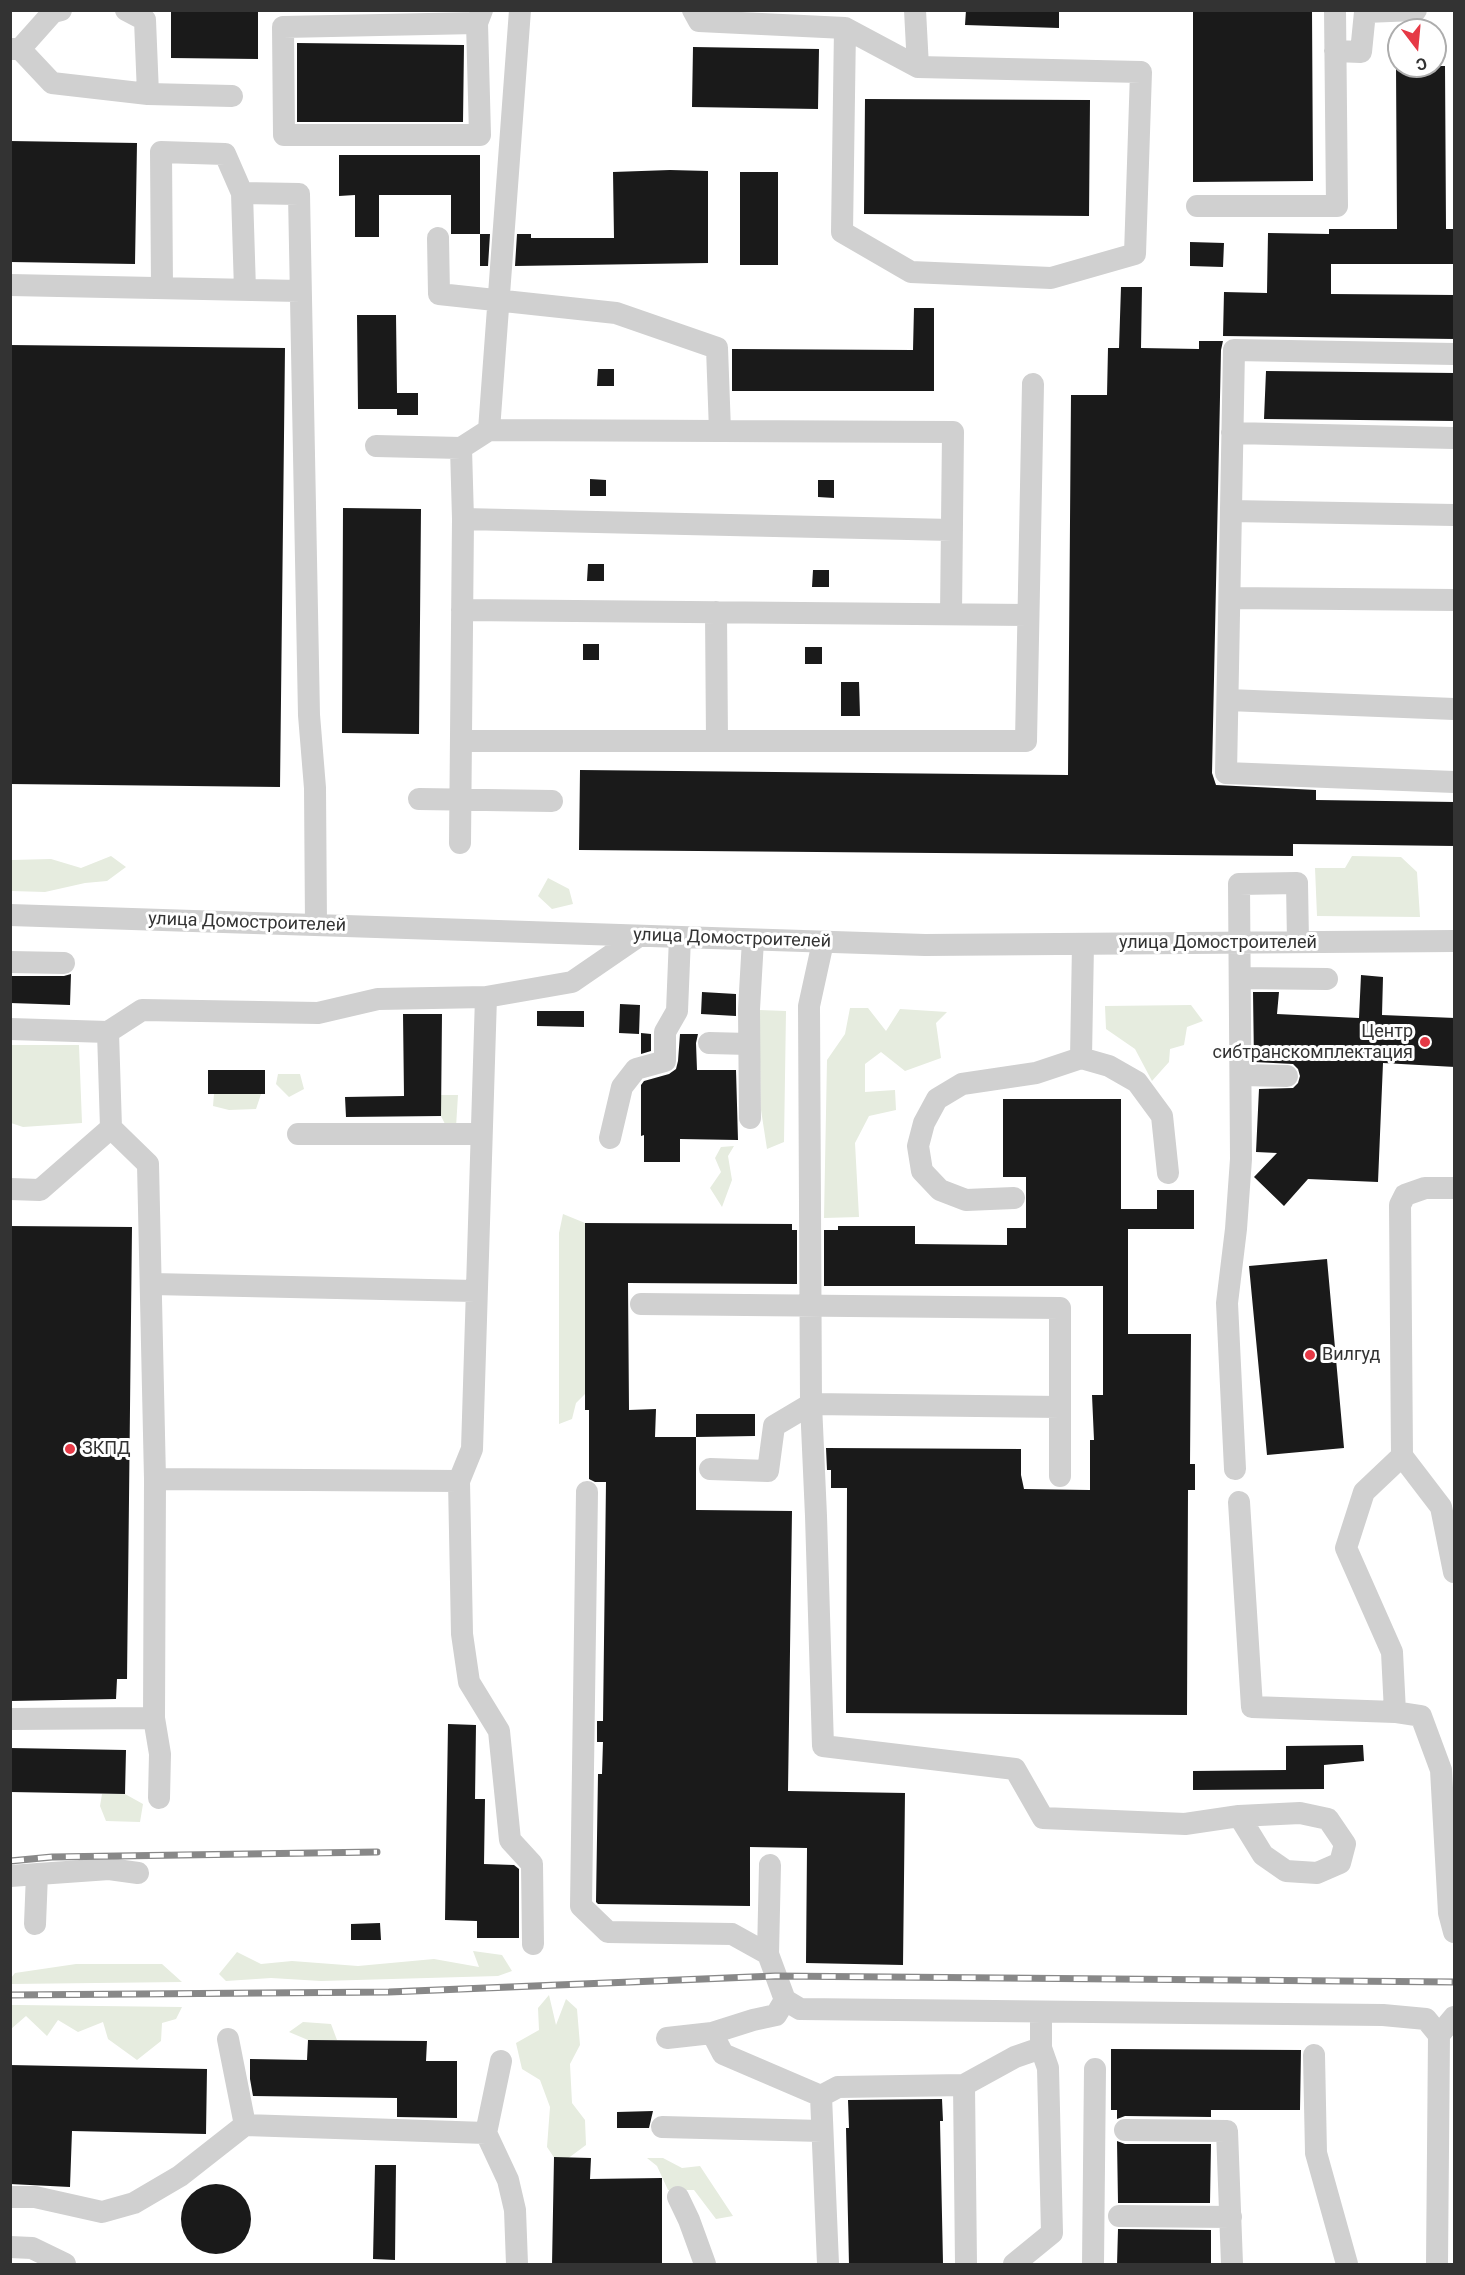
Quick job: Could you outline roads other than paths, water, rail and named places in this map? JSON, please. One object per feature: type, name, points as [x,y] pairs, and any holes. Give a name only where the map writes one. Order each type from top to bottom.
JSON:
[{"type":"street","points":[[61,10],[53,12],[15,49],[52,83],[148,94],[232,96]]},
{"type":"street","points":[[126,10],[145,20],[148,94]]},
{"type":"street","points":[[489,430],[520,10]]},
{"type":"street","points":[[693,10],[699,21],[845,28],[918,68],[1141,72],[1135,254],[1051,278],[911,272],[842,232],[845,28]]},
{"type":"street","points":[[915,10],[918,68]]},
{"type":"street","points":[[1197,206],[1337,206],[1335,10]]},
{"type":"street","points":[[1335,51],[1361,52],[1365,12],[1416,10]]},
{"type":"street","points":[[480,17],[480,135],[284,135],[282,27],[480,17]]},
{"type":"street","points":[[162,288],[161,152],[225,154],[242,193],[245,290]]},
{"type":"street","points":[[242,193],[299,194],[309,715],[315,788],[316,925]]},
{"type":"street","points":[[438,238],[439,294],[616,313],[717,348],[720,431]]},
{"type":"street","points":[[10,285],[300,291]]},
{"type":"street","points":[[1455,354],[1234,350],[1226,773],[1455,782]]},
{"type":"street","points":[[461,741],[1026,741],[1033,384]]},
{"type":"street","points":[[376,446],[461,448],[489,430],[954,432],[951,614]]},
{"type":"street","points":[[1232,433],[1455,438]]},
{"type":"street","points":[[460,843],[463,519],[461,448]]},
{"type":"street","points":[[1231,511],[1455,515]]},
{"type":"street","points":[[463,519],[952,530]]},
{"type":"street","points":[[1230,598],[1455,600]]},
{"type":"street","points":[[462,610],[1028,615]]},
{"type":"street","points":[[716,612],[717,741]]},
{"type":"street","points":[[1228,700],[1455,709]]},
{"type":"street","points":[[418,799],[552,801]]},
{"type":"street","points":[[1235,1469],[1227,1303],[1241,1159],[1239,884],[1297,883],[1298,942]]},
{"type":"street","name":"улица Домостроителей","points":[[10,915],[925,945],[1455,941]]},
{"type":"street","points":[[10,1029],[108,1032],[142,1010],[318,1013],[378,999],[486,997],[572,982],[639,936]]},
{"type":"street","points":[[610,1138],[622,1088],[636,1069],[665,1061],[665,1032],[677,1011],[680,937]]},
{"type":"street","points":[[750,1118],[749,1009],[753,940]]},
{"type":"street","points":[[823,942],[809,1006],[811,1404],[823,1746],[1015,1769],[1043,1818],[1185,1824],[1239,1816]]},
{"type":"street","points":[[1081,1058],[1083,944]]},
{"type":"street","points":[[10,962],[64,963]]},
{"type":"street","points":[[1240,978],[1327,979]]},
{"type":"street","points":[[486,997],[475,1291],[472,1449],[459,1481],[462,1634],[469,1682],[500,1731],[510,1840],[532,1864],[533,1944]]},
{"type":"street","points":[[108,1032],[111,1128],[148,1164],[155,1479],[154,1718],[160,1754],[159,1798]]},
{"type":"street","points":[[709,1043],[749,1044]]},
{"type":"street","points":[[1014,1198],[966,1200],[940,1190],[922,1171],[918,1146],[924,1123],[937,1099],[962,1084],[1036,1073],[1081,1058],[1109,1066],[1137,1082],[1162,1116],[1168,1173]]},
{"type":"street","points":[[1241,1075],[1287,1076]]},
{"type":"street","points":[[10,1190],[40,1190],[111,1128]]},
{"type":"street","points":[[298,1134],[481,1134]]},
{"type":"street","points":[[1455,1188],[1425,1188],[1405,1195],[1400,1205],[1402,1456],[1441,1507],[1455,1572]]},
{"type":"street","points":[[152,1284],[475,1291]]},
{"type":"street","points":[[641,1304],[1060,1308],[1060,1476]]},
{"type":"street","points":[[710,1469],[768,1471],[774,1426],[811,1404],[1060,1407]]},
{"type":"street","points":[[1395,1712],[1392,1652],[1346,1548],[1364,1492],[1402,1456]]},
{"type":"street","points":[[155,1479],[459,1481]]},
{"type":"street","points":[[587,1492],[581,1906],[608,1932],[732,1934],[768,1954]]},
{"type":"street","points":[[1239,1502],[1252,1707],[1395,1712],[1421,1716],[1441,1770],[1449,1913],[1455,1932]]},
{"type":"street","points":[[10,1719],[154,1718]]},
{"type":"street","points":[[770,1865],[768,1954],[785,2000],[800,2009],[1383,2015],[1426,2019],[1439,2035],[1446,2234],[1437,2265]]},
{"type":"street","points":[[10,1876],[109,1869],[138,1873]]},
{"type":"street","points":[[35,1924],[37,1874]]},
{"type":"street","points":[[667,2038],[712,2033],[753,2019],[776,2015],[785,2000]]},
{"type":"street","points":[[1014,2265],[1052,2233],[1048,2068],[1041,2048],[1041,2013]]},
{"type":"street","points":[[1439,2035],[1455,2017]]},
{"type":"street","points":[[712,2033],[723,2054],[821,2096]]},
{"type":"street","points":[[228,2039],[245,2125]]},
{"type":"street","points":[[821,2096],[838,2087],[964,2085],[1016,2057],[1041,2048]]},
{"type":"street","points":[[1314,2055],[1316,2153],[1347,2265]]},
{"type":"street","points":[[501,2061],[486,2133],[508,2180],[515,2210],[517,2265]]},
{"type":"street","points":[[1093,2265],[1095,2069]]},
{"type":"street","points":[[964,2085],[966,2265]]},
{"type":"street","points":[[821,2096],[828,2265]]},
{"type":"street","points":[[10,2197],[35,2197],[102,2211],[134,2203],[180,2176],[245,2125],[486,2133]]},
{"type":"street","points":[[662,2127],[822,2131]]},
{"type":"street","points":[[1125,2130],[1227,2131],[1232,2265]]},
{"type":"street","points":[[678,2197],[705,2265]]},
{"type":"street","points":[[1119,2216],[1231,2217]]},
{"type":"street","points":[[10,2247],[32,2248],[64,2265]]},
{"type":"railway","points":[[10,1861],[52,1857],[377,1852]]},
{"type":"railway","points":[[10,1995],[389,1992],[775,1976],[1454,1982]]},
{"type":"place","name":"Центр сибтранскомплектация","points":[[1425,1042]]},
{"type":"place","name":"Вилгуд","points":[[1310,1355]]},
{"type":"place","name":"ЗКПД","points":[[70,1449]]}]
